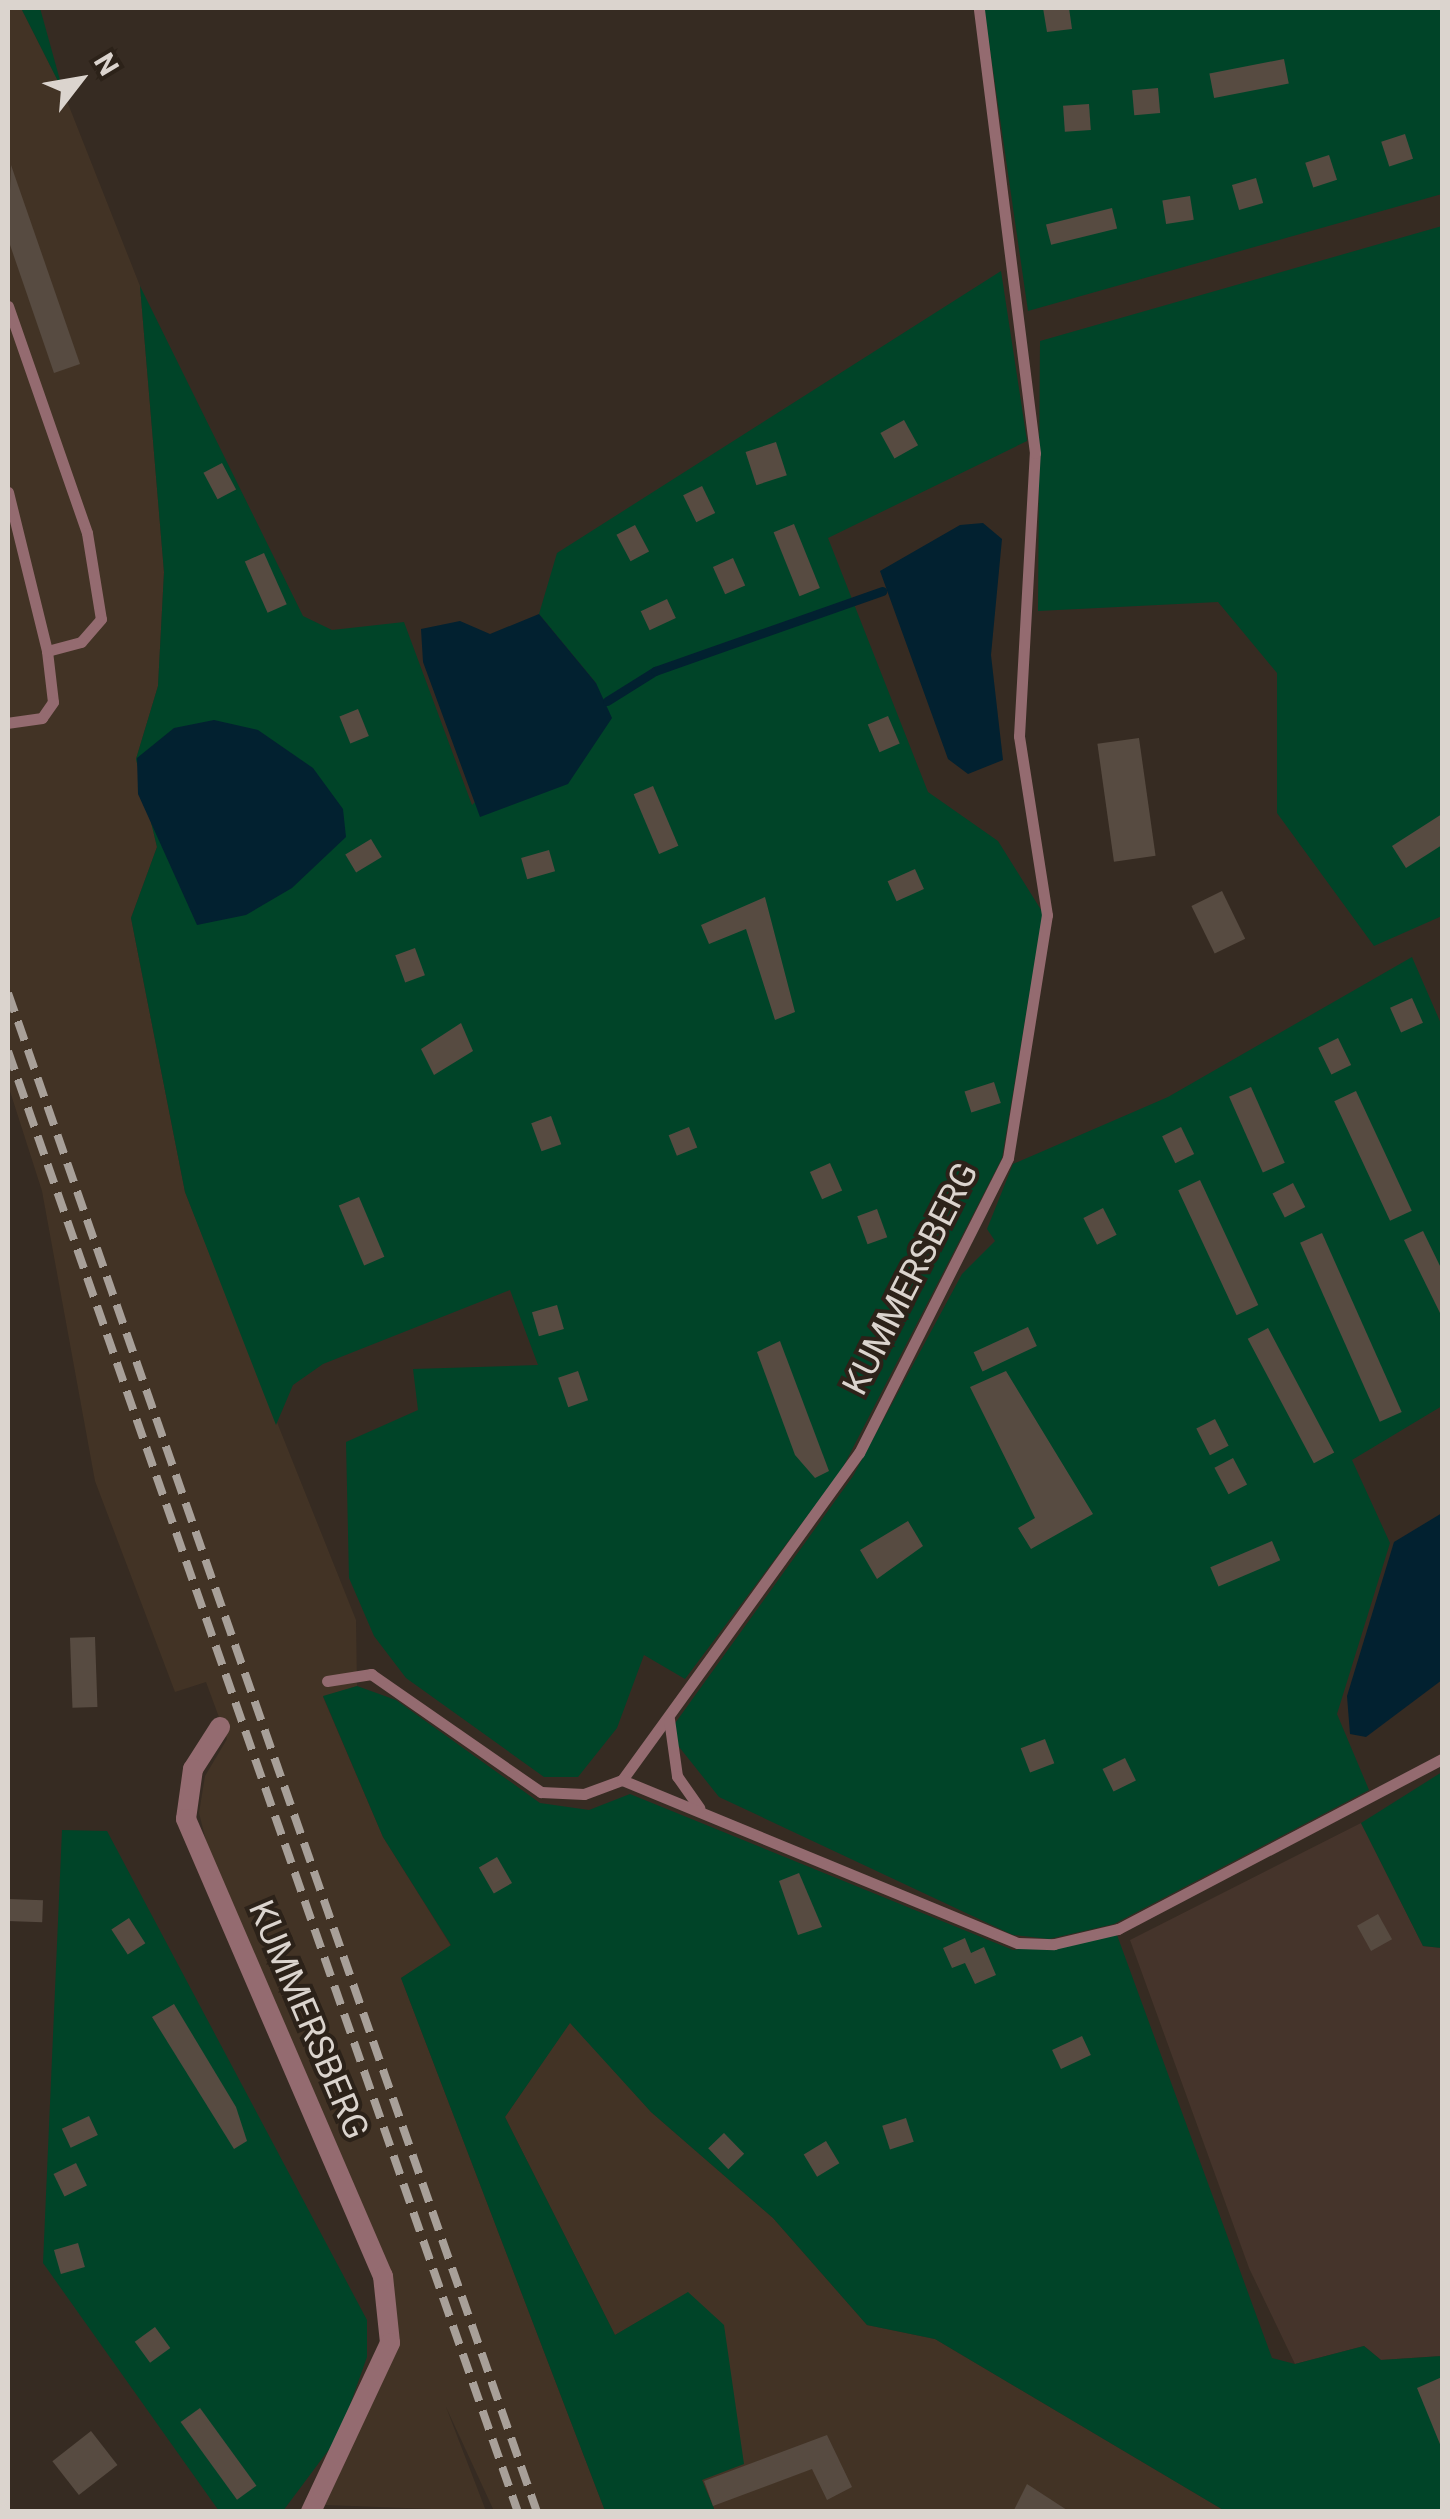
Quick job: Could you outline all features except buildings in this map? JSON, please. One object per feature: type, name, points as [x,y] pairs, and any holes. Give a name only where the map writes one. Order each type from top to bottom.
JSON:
[{"type":"street","name":"KUMMERSBERG","points":[[220,1727],[193,1769],[186,1818],[383,2276],[390,2343],[312,2512]]},
{"type":"lane","name":"KUMMERSBERG","points":[[622,1780],[859,1452],[1008,1158],[1048,916],[1019,736],[1036,453],[1023,314],[978,8]]},
{"type":"lane","points":[[8,306],[88,533],[101,619],[81,642],[47,651]]},
{"type":"lane","points":[[8,492],[47,651],[53,702],[42,718],[8,723]]},
{"type":"lane","points":[[326,1681],[371,1674],[541,1792],[584,1794],[622,1780],[699,1808],[1018,1943],[1054,1944],[1118,1929],[1442,1759]]},
{"type":"lane","points":[[669,1719],[677,1776],[699,1808]]},
{"type":"shaded area","points":[[8,8],[21,8],[63,91],[140,286],[164,572],[158,686],[136,759],[157,847],[131,918],[185,1192],[356,1620],[357,1686],[323,1697],[383,1837],[451,1946],[401,1978],[605,2511],[494,2511],[446,2407],[486,2511],[325,2505],[397,2348],[392,2276],[208,1849],[199,1813],[205,1776],[227,1739],[206,1682],[175,1692],[95,1481],[42,1191],[8,1085]]},
{"type":"shaded area","points":[[1361,1823],[1423,1946],[1442,1948],[1442,2356],[1381,2360],[1364,2346],[1295,2364],[1249,2268],[1130,1940]]},
{"type":"shaded area","points":[[570,2022],[651,2112],[773,2218],[867,2325],[935,2339],[1225,2511],[715,2511],[702,2480],[688,2293],[615,2335],[505,2117]]},
{"type":"green space","points":[[21,8],[40,8],[63,91]]},
{"type":"green space","points":[[984,8],[1442,8],[1442,194],[1028,311]]},
{"type":"green space","points":[[1442,226],[1442,916],[1374,946],[1277,813],[1277,673],[1218,602],[1038,611],[1040,341]]},
{"type":"green space","points":[[1001,271],[1027,441],[828,538],[928,792],[998,841],[1043,913],[1002,1158],[841,1471],[685,1679],[644,1655],[617,1728],[578,1777],[544,1777],[406,1678],[374,1636],[349,1578],[346,1442],[418,1410],[413,1369],[538,1365],[510,1290],[323,1364],[293,1385],[276,1425],[185,1192],[131,918],[157,847],[136,759],[158,686],[164,572],[140,286],[303,616],[332,630],[404,622],[472,805],[596,683],[539,614],[557,553]]},
{"type":"green space","points":[[1412,957],[1442,1026],[1442,1406],[1352,1460],[1390,1543],[1337,1714],[1369,1790],[1114,1924],[1049,1939],[1013,1935],[719,1797],[668,1733],[853,1476],[962,1274],[995,1241],[987,1229],[1013,1164],[1168,1097]]},
{"type":"green space","points":[[357,1686],[396,1700],[540,1803],[589,1810],[630,1794],[1013,1950],[1117,1935],[1272,2358],[1295,2364],[1364,2346],[1381,2360],[1442,2356],[1442,2511],[1225,2511],[935,2339],[867,2325],[773,2218],[651,2112],[570,2023],[505,2117],[615,2335],[688,2292],[724,2325],[744,2464],[702,2480],[715,2511],[605,2511],[401,1978],[451,1945],[383,1837],[323,1696]]},
{"type":"green space","points":[[1442,1772],[1442,1948],[1423,1946],[1361,1823]]},
{"type":"green space","points":[[62,1830],[107,1831],[367,2320],[367,2357],[339,2436],[283,2511],[219,2511],[43,2263]]},
{"type":"water","points":[[983,523],[1002,539],[991,655],[1003,760],[968,774],[948,759],[880,571],[960,525]]},
{"type":"water","points":[[539,614],[596,683],[612,718],[568,784],[480,817],[423,662],[421,629],[460,621],[490,634]]},
{"type":"water","points":[[214,720],[258,730],[313,768],[343,809],[346,837],[292,888],[246,915],[197,925],[138,794],[137,758],[174,728]]},
{"type":"water","points":[[1442,1513],[1442,1680],[1366,1737],[1350,1734],[1347,1696],[1394,1542]]},
{"type":"waterway","points":[[607,701],[655,671],[882,591]]},
{"type":"railway","points":[[8,993],[537,2512]]},
{"type":"railway","points":[[8,1051],[518,2512]]}]
